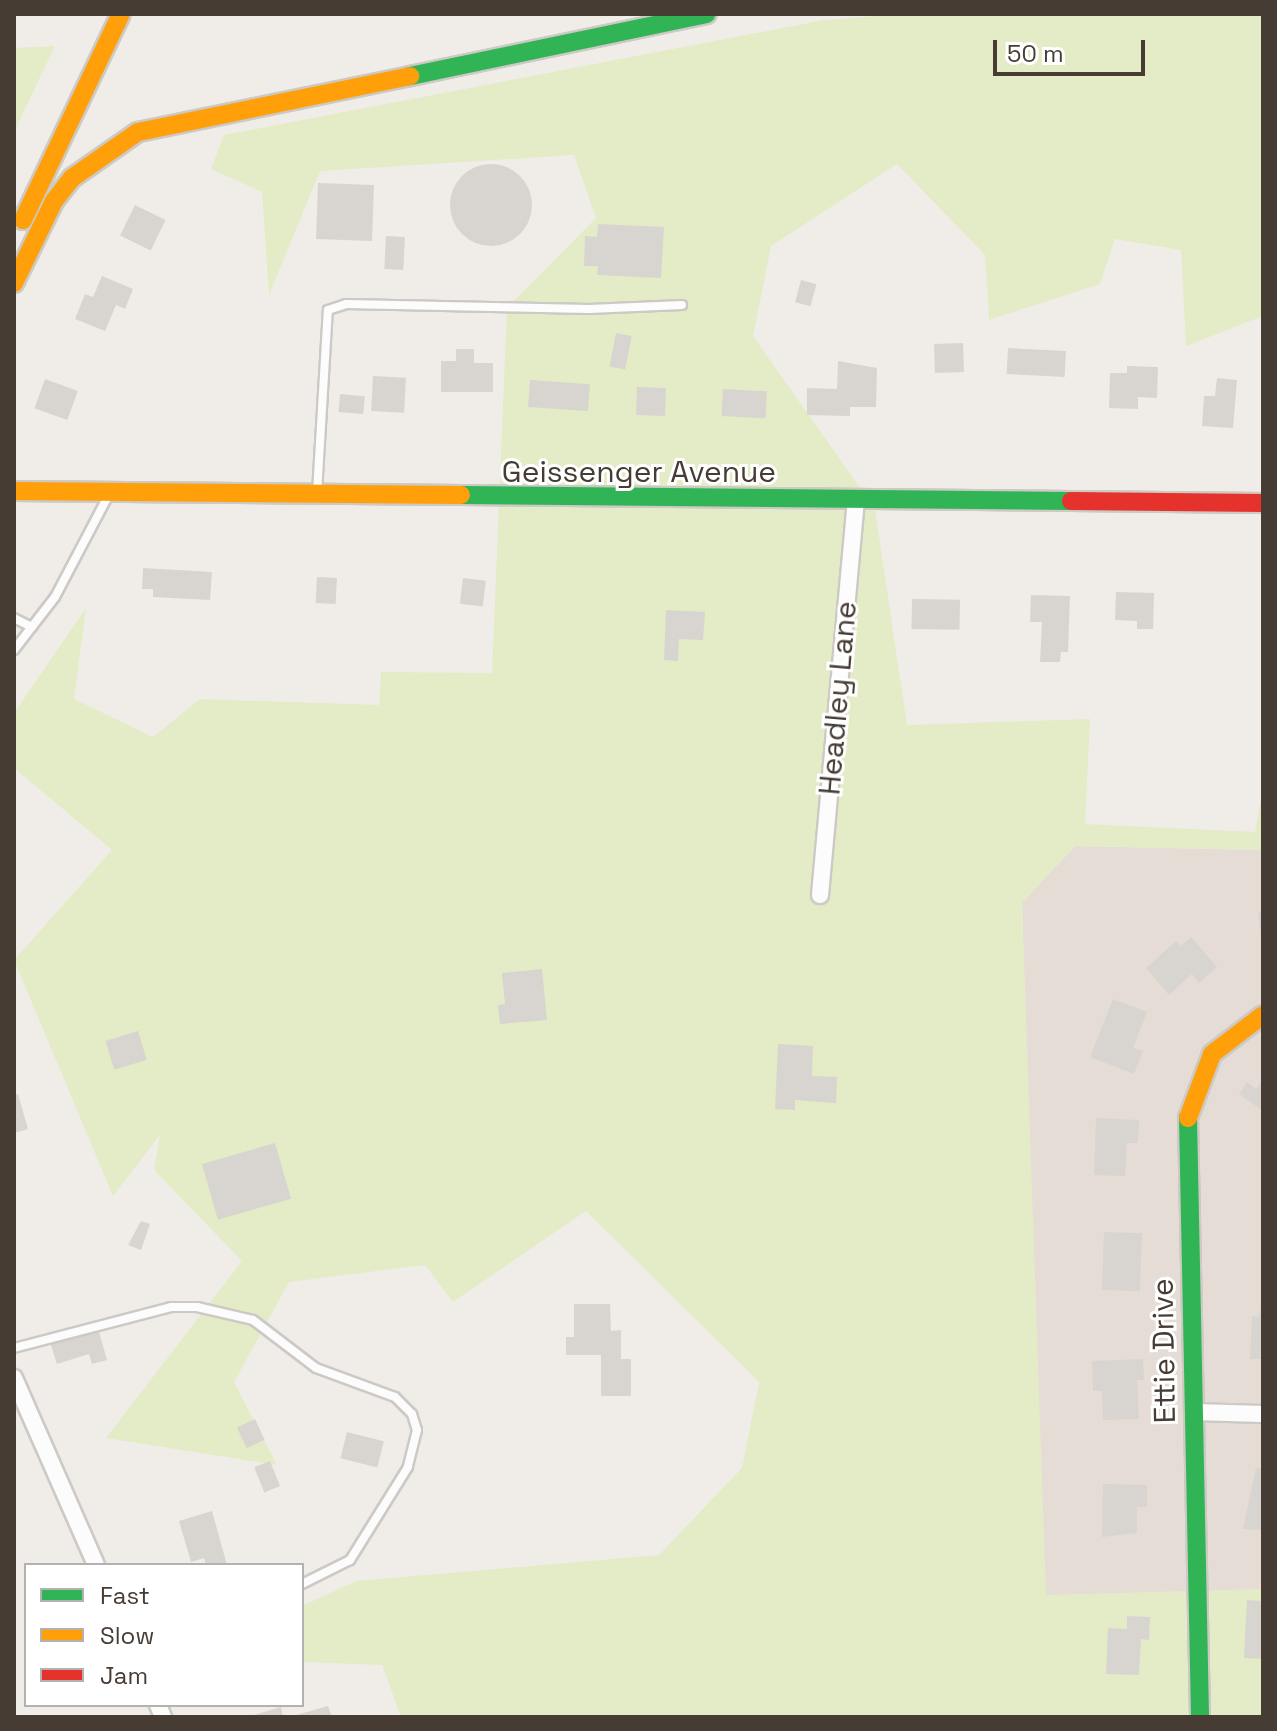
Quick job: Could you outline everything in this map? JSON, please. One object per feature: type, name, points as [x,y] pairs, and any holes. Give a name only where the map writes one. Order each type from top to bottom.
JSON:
[{"type":"main road","points":[[14,240],[121,14]]},
{"type":"main road","points":[[14,283],[54,201],[72,178],[138,132],[707,14]]},
{"type":"main road","points":[[14,189],[104,50]]},
{"type":"main road","name":"Geissenger Avenue","points":[[14,491],[317,497],[1263,503]]},
{"type":"main road","name":"Ettie Drive","points":[[1200,1717],[1190,1102],[1212,1054],[1263,1015]]},
{"type":"street","name":"Headley Lane","points":[[820,895],[856,501]]},
{"type":"street","points":[[14,1378],[95,1563]]},
{"type":"street","points":[[1194,1412],[1263,1414]]},
{"type":"lane","points":[[317,497],[328,310],[346,304],[589,309],[682,305]]},
{"type":"lane","points":[[14,650],[55,597],[109,493]]},
{"type":"lane","points":[[14,618],[32,627]]},
{"type":"lane","points":[[14,1348],[171,1307],[197,1307],[253,1320],[316,1368],[395,1397],[412,1414],[417,1430],[408,1467],[350,1560],[304,1583]]},
{"type":"shaded area","points":[[1075,846],[1263,850],[1263,1717],[1045,1717],[1022,902]]},
{"type":"green space","points":[[904,14],[1263,14],[1263,316],[1186,346],[1181,250],[1115,239],[1100,284],[989,320],[985,255],[897,164],[771,246],[753,336],[875,509],[907,725],[1090,719],[1085,824],[1255,832],[1263,788],[1263,850],[1075,846],[1022,903],[1046,1595],[1263,1589],[1263,1717],[401,1717],[382,1665],[304,1662],[304,1605],[356,1581],[659,1555],[742,1468],[759,1382],[586,1211],[453,1302],[425,1265],[289,1282],[234,1382],[277,1465],[106,1438],[242,1261],[154,1170],[160,1135],[113,1196],[14,960],[112,850],[14,768],[14,713],[86,608],[74,699],[153,737],[200,699],[379,705],[381,672],[492,673],[507,308],[596,218],[574,155],[320,171],[269,295],[262,192],[211,169],[224,135],[824,20]]},
{"type":"green space","points":[[55,46],[14,132],[14,48]]},
{"type":"building","points":[[483,164],[499,164],[514,171],[525,182],[532,205],[529,221],[520,234],[499,246],[483,246],[468,239],[457,228],[450,213],[450,197],[457,182],[468,171]]},
{"type":"building","points":[[318,183],[374,185],[372,241],[316,239]]},
{"type":"building","points":[[135,205],[166,220],[151,250],[120,236]]},
{"type":"building","points":[[598,224],[664,227],[661,278],[597,275],[598,266],[584,266],[585,236],[597,237]]},
{"type":"building","points":[[386,236],[405,237],[403,270],[384,269]]},
{"type":"building","points":[[102,276],[133,289],[125,309],[116,305],[105,331],[75,319],[85,294],[93,297]]},
{"type":"building","points":[[801,280],[816,284],[811,306],[795,302]]},
{"type":"building","points":[[616,333],[632,336],[625,369],[610,366]]},
{"type":"building","points":[[963,343],[964,372],[935,373],[934,344]]},
{"type":"building","points":[[1008,348],[1066,351],[1065,377],[1007,374]]},
{"type":"building","points":[[456,349],[474,349],[474,363],[493,363],[493,392],[441,392],[441,361],[456,361]]},
{"type":"building","points":[[838,361],[877,368],[876,407],[850,407],[850,416],[807,415],[807,388],[837,389]]},
{"type":"building","points":[[1127,366],[1158,367],[1157,398],[1138,397],[1138,409],[1109,408],[1110,373],[1127,373]]},
{"type":"building","points":[[373,376],[406,378],[404,413],[371,411]]},
{"type":"building","points":[[1217,378],[1237,380],[1233,428],[1202,426],[1204,396],[1215,396]]},
{"type":"building","points":[[45,379],[78,391],[67,420],[34,408]]},
{"type":"building","points":[[530,380],[590,384],[588,411],[528,407]]},
{"type":"building","points":[[637,387],[666,388],[665,416],[636,415]]},
{"type":"building","points":[[723,389],[767,391],[766,418],[722,416]]},
{"type":"building","points":[[340,394],[365,396],[363,414],[338,412]]},
{"type":"building","points":[[143,568],[212,572],[210,600],[153,597],[153,589],[142,589]]},
{"type":"building","points":[[317,577],[337,578],[336,604],[316,603]]},
{"type":"building","points":[[463,578],[486,581],[483,607],[460,604]]},
{"type":"building","points":[[1116,592],[1154,593],[1153,629],[1137,629],[1137,621],[1115,620]]},
{"type":"building","points":[[1031,595],[1070,596],[1068,652],[1061,652],[1060,662],[1040,662],[1042,622],[1030,622]]},
{"type":"building","points":[[912,599],[960,600],[959,630],[911,629]]},
{"type":"building","points":[[666,610],[705,612],[703,640],[679,639],[678,661],[664,660]]},
{"type":"building","points":[[1258,912],[1263,912],[1263,938],[1261,938]]},
{"type":"building","points":[[1191,937],[1217,967],[1199,983],[1192,974],[1169,995],[1146,968],[1176,941],[1181,946]]},
{"type":"building","points":[[542,969],[547,1020],[500,1024],[498,1005],[505,1004],[502,973]]},
{"type":"building","points":[[1113,999],[1147,1012],[1133,1048],[1143,1051],[1134,1074],[1090,1057]]},
{"type":"building","points":[[138,1031],[147,1060],[114,1070],[105,1041]]},
{"type":"building","points":[[778,1044],[813,1046],[812,1076],[837,1077],[836,1103],[795,1100],[795,1110],[775,1109]]},
{"type":"building","points":[[1263,1080],[1263,1111],[1239,1094],[1247,1082],[1256,1089]]},
{"type":"building","points":[[18,1094],[28,1129],[14,1133],[14,1095]]},
{"type":"building","points":[[1096,1118],[1139,1120],[1138,1143],[1127,1143],[1125,1176],[1094,1175]]},
{"type":"building","points":[[275,1143],[291,1199],[218,1220],[202,1164]]},
{"type":"building","points":[[141,1221],[150,1224],[141,1250],[128,1245]]},
{"type":"building","points":[[1104,1232],[1142,1233],[1140,1291],[1102,1290]]},
{"type":"building","points":[[1260,1303],[1263,1359],[1250,1359],[1252,1316],[1259,1317]]},
{"type":"building","points":[[574,1304],[610,1304],[611,1331],[621,1330],[621,1359],[631,1359],[631,1396],[601,1396],[601,1355],[566,1355],[566,1337],[574,1337]]},
{"type":"building","points":[[97,1325],[107,1360],[92,1364],[89,1354],[57,1364],[49,1339]]},
{"type":"building","points":[[1143,1359],[1144,1380],[1137,1380],[1139,1419],[1103,1420],[1102,1391],[1093,1391],[1092,1361]]},
{"type":"building","points":[[255,1419],[265,1440],[247,1448],[237,1427]]},
{"type":"building","points":[[347,1432],[384,1441],[377,1467],[340,1458]]},
{"type":"building","points":[[270,1461],[280,1486],[264,1492],[254,1467]]},
{"type":"building","points":[[1256,1468],[1263,1469],[1263,1530],[1243,1529]]},
{"type":"building","points":[[1103,1484],[1147,1485],[1147,1507],[1137,1507],[1137,1533],[1102,1537]]},
{"type":"building","points":[[212,1511],[226,1563],[205,1563],[204,1558],[191,1562],[179,1521]]},
{"type":"building","points":[[1247,1600],[1263,1601],[1263,1659],[1244,1658]]},
{"type":"building","points":[[1127,1616],[1150,1617],[1149,1640],[1141,1639],[1139,1675],[1106,1674],[1108,1628],[1127,1629]]},
{"type":"building","points":[[328,1706],[332,1717],[293,1717],[293,1716]]},
{"type":"building","points":[[281,1707],[283,1717],[254,1717],[254,1715]]},
{"type":"traffic: fast","points":[[410,76],[707,14]]},
{"type":"traffic: fast","points":[[461,495],[1071,501]]},
{"type":"traffic: fast","points":[[1188,1118],[1200,1717]]},
{"type":"traffic: slow","points":[[23,220],[121,14]]},
{"type":"traffic: slow","points":[[14,283],[54,201],[72,178],[138,132],[410,76]]},
{"type":"traffic: slow","points":[[14,491],[461,495]]},
{"type":"traffic: slow","points":[[1188,1118],[1212,1054],[1263,1015]]},
{"type":"traffic: jam","points":[[1071,501],[1263,503]]}]
